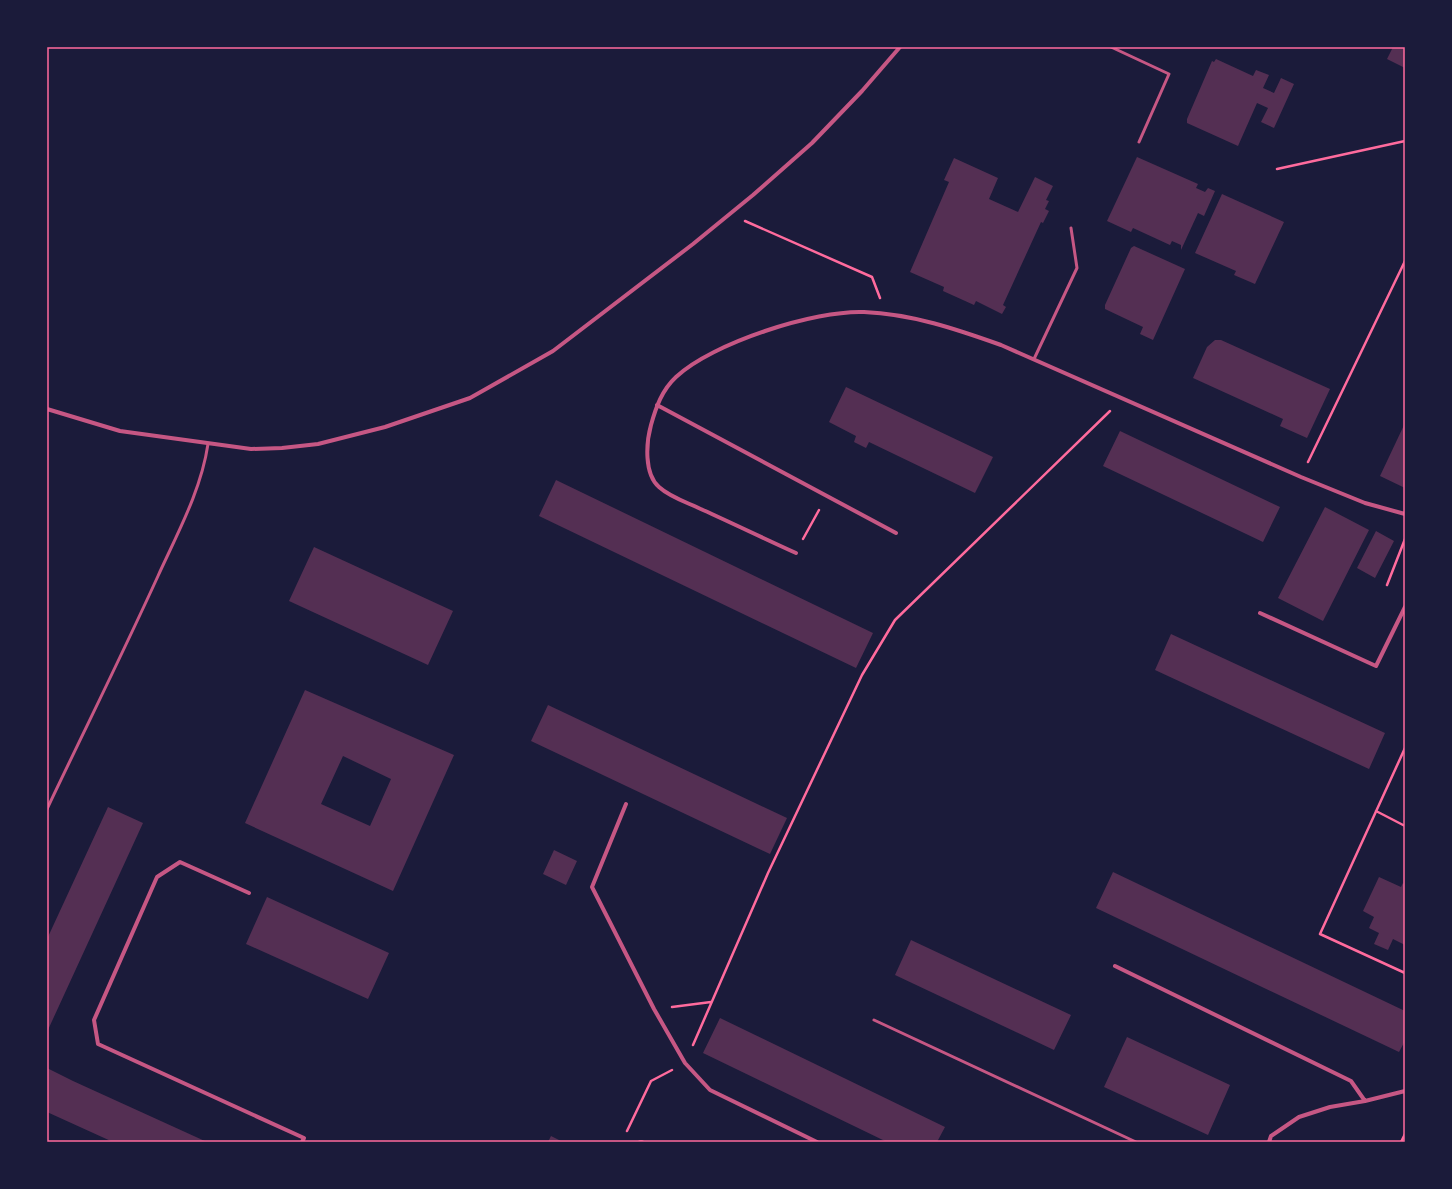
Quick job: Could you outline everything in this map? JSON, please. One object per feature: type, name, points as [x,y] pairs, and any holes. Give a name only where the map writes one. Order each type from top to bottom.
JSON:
[{"type":"street","points":[[47,409],[120,431],[251,449],[282,448],[318,444],[386,427],[470,398],[553,351],[753,195],[812,143],[900,47]]},
{"type":"street","points":[[796,553],[678,498],[659,487],[650,473],[648,456],[650,429],[656,405],[667,387],[676,376],[702,359],[731,344],[795,323],[836,313],[862,312],[910,317],[945,326],[1001,345],[1301,477],[1365,503],[1405,514]]},
{"type":"street","points":[[656,405],[896,533]]},
{"type":"street","points":[[1260,613],[1376,666],[1405,607]]},
{"type":"street","points":[[626,804],[592,887],[654,1009],[685,1063],[710,1090],[817,1142]]},
{"type":"street","points":[[249,893],[180,862],[157,877],[94,1020],[98,1044],[304,1138],[302,1142]]},
{"type":"street","points":[[1115,966],[1351,1081],[1365,1101]]},
{"type":"street","points":[[1269,1142],[1272,1136],[1300,1117],[1330,1107],[1365,1101],[1405,1091]]},
{"type":"lane","points":[[1111,47],[1169,74],[1139,142]]},
{"type":"lane","points":[[1034,359],[1077,268],[1071,228]]},
{"type":"lane","points":[[47,809],[137,622],[190,505],[204,466],[208,444]]},
{"type":"lane","points":[[874,1020],[1136,1142]]},
{"type":"path","points":[[1277,169],[1405,140]]},
{"type":"path","points":[[743,220],[872,277],[887,314]]},
{"type":"path","points":[[1301,477],[1405,261]]},
{"type":"path","points":[[625,1135],[651,1081],[685,1063],[768,873],[849,702],[862,676],[895,620],[1123,398]]},
{"type":"path","points":[[796,553],[826,495]]},
{"type":"path","points":[[1387,585],[1405,539]]},
{"type":"path","points":[[1405,748],[1320,934],[1405,973]]},
{"type":"path","points":[[1376,811],[1405,826]]},
{"type":"path","points":[[654,1009],[711,1002]]},
{"type":"path","points":[[1401,1142],[1405,1134]]},
{"type":"building","points":[[1393,47],[1405,47],[1405,68],[1387,59]]},
{"type":"building","points":[[1216,59],[1253,76],[1256,70],[1269,75],[1263,88],[1274,93],[1281,78],[1294,84],[1274,128],[1261,122],[1268,108],[1257,103],[1238,146],[1187,123],[1187,119],[1212,61],[1214,62]]},
{"type":"building","points":[[1137,157],[1198,184],[1196,188],[1205,192],[1208,188],[1215,191],[1204,216],[1198,213],[1181,250],[1181,245],[1172,241],[1170,245],[1133,228],[1131,232],[1107,221]]},
{"type":"building","points":[[954,158],[998,178],[989,199],[1018,212],[1035,177],[1053,186],[1046,200],[1049,201],[1045,209],[1049,211],[1043,223],[1041,222],[1003,305],[1006,307],[1002,314],[976,301],[974,305],[943,291],[944,287],[910,272],[949,182],[944,180]]},
{"type":"building","points":[[1222,194],[1284,222],[1255,284],[1234,275],[1236,271],[1195,253]]},
{"type":"building","points":[[1134,246],[1185,269],[1153,340],[1140,334],[1143,327],[1105,309],[1105,305],[1131,248]]},
{"type":"building","points":[[1215,340],[1221,340],[1330,389],[1307,438],[1280,426],[1283,419],[1193,378],[1207,347]]},
{"type":"building","points":[[846,387],[993,457],[975,493],[869,442],[866,448],[854,442],[856,436],[829,422]]},
{"type":"building","points":[[1405,423],[1405,488],[1380,476]]},
{"type":"building","points":[[1120,431],[1280,507],[1263,542],[1103,466]]},
{"type":"building","points":[[556,480],[873,633],[856,668],[539,516]]},
{"type":"building","points":[[1325,507],[1369,530],[1323,621],[1278,598]]},
{"type":"building","points":[[1376,531],[1394,541],[1375,578],[1357,568]]},
{"type":"building","points":[[314,547],[453,611],[428,665],[289,601]]},
{"type":"building","points":[[1171,634],[1385,733],[1369,769],[1155,670]]},
{"type":"building","points":[[305,690],[454,755],[393,891],[245,823]],"holes":[[[343,756],[391,779],[370,826],[321,804]]]},
{"type":"building","points":[[548,705],[787,818],[770,854],[531,741]]},
{"type":"building","points":[[108,807],[143,823],[47,1032],[47,939]]},
{"type":"building","points":[[554,850],[577,861],[566,885],[543,874]]},
{"type":"building","points":[[1113,872],[1405,1011],[1405,1041],[1399,1052],[1096,908]]},
{"type":"building","points":[[1379,877],[1401,887],[1403,883],[1405,885],[1405,945],[1393,939],[1388,950],[1374,944],[1379,933],[1369,928],[1374,917],[1363,911]]},
{"type":"building","points":[[267,897],[389,953],[368,999],[246,944]]},
{"type":"building","points":[[911,940],[1071,1015],[1054,1050],[895,975]]},
{"type":"building","points":[[720,1018],[945,1127],[937,1142],[887,1142],[703,1053]]},
{"type":"building","points":[[1127,1037],[1230,1085],[1208,1135],[1104,1087]]},
{"type":"building","points":[[47,1068],[207,1142],[113,1142],[47,1112]]},
{"type":"building","points":[[551,1136],[563,1142],[548,1142]]}]
